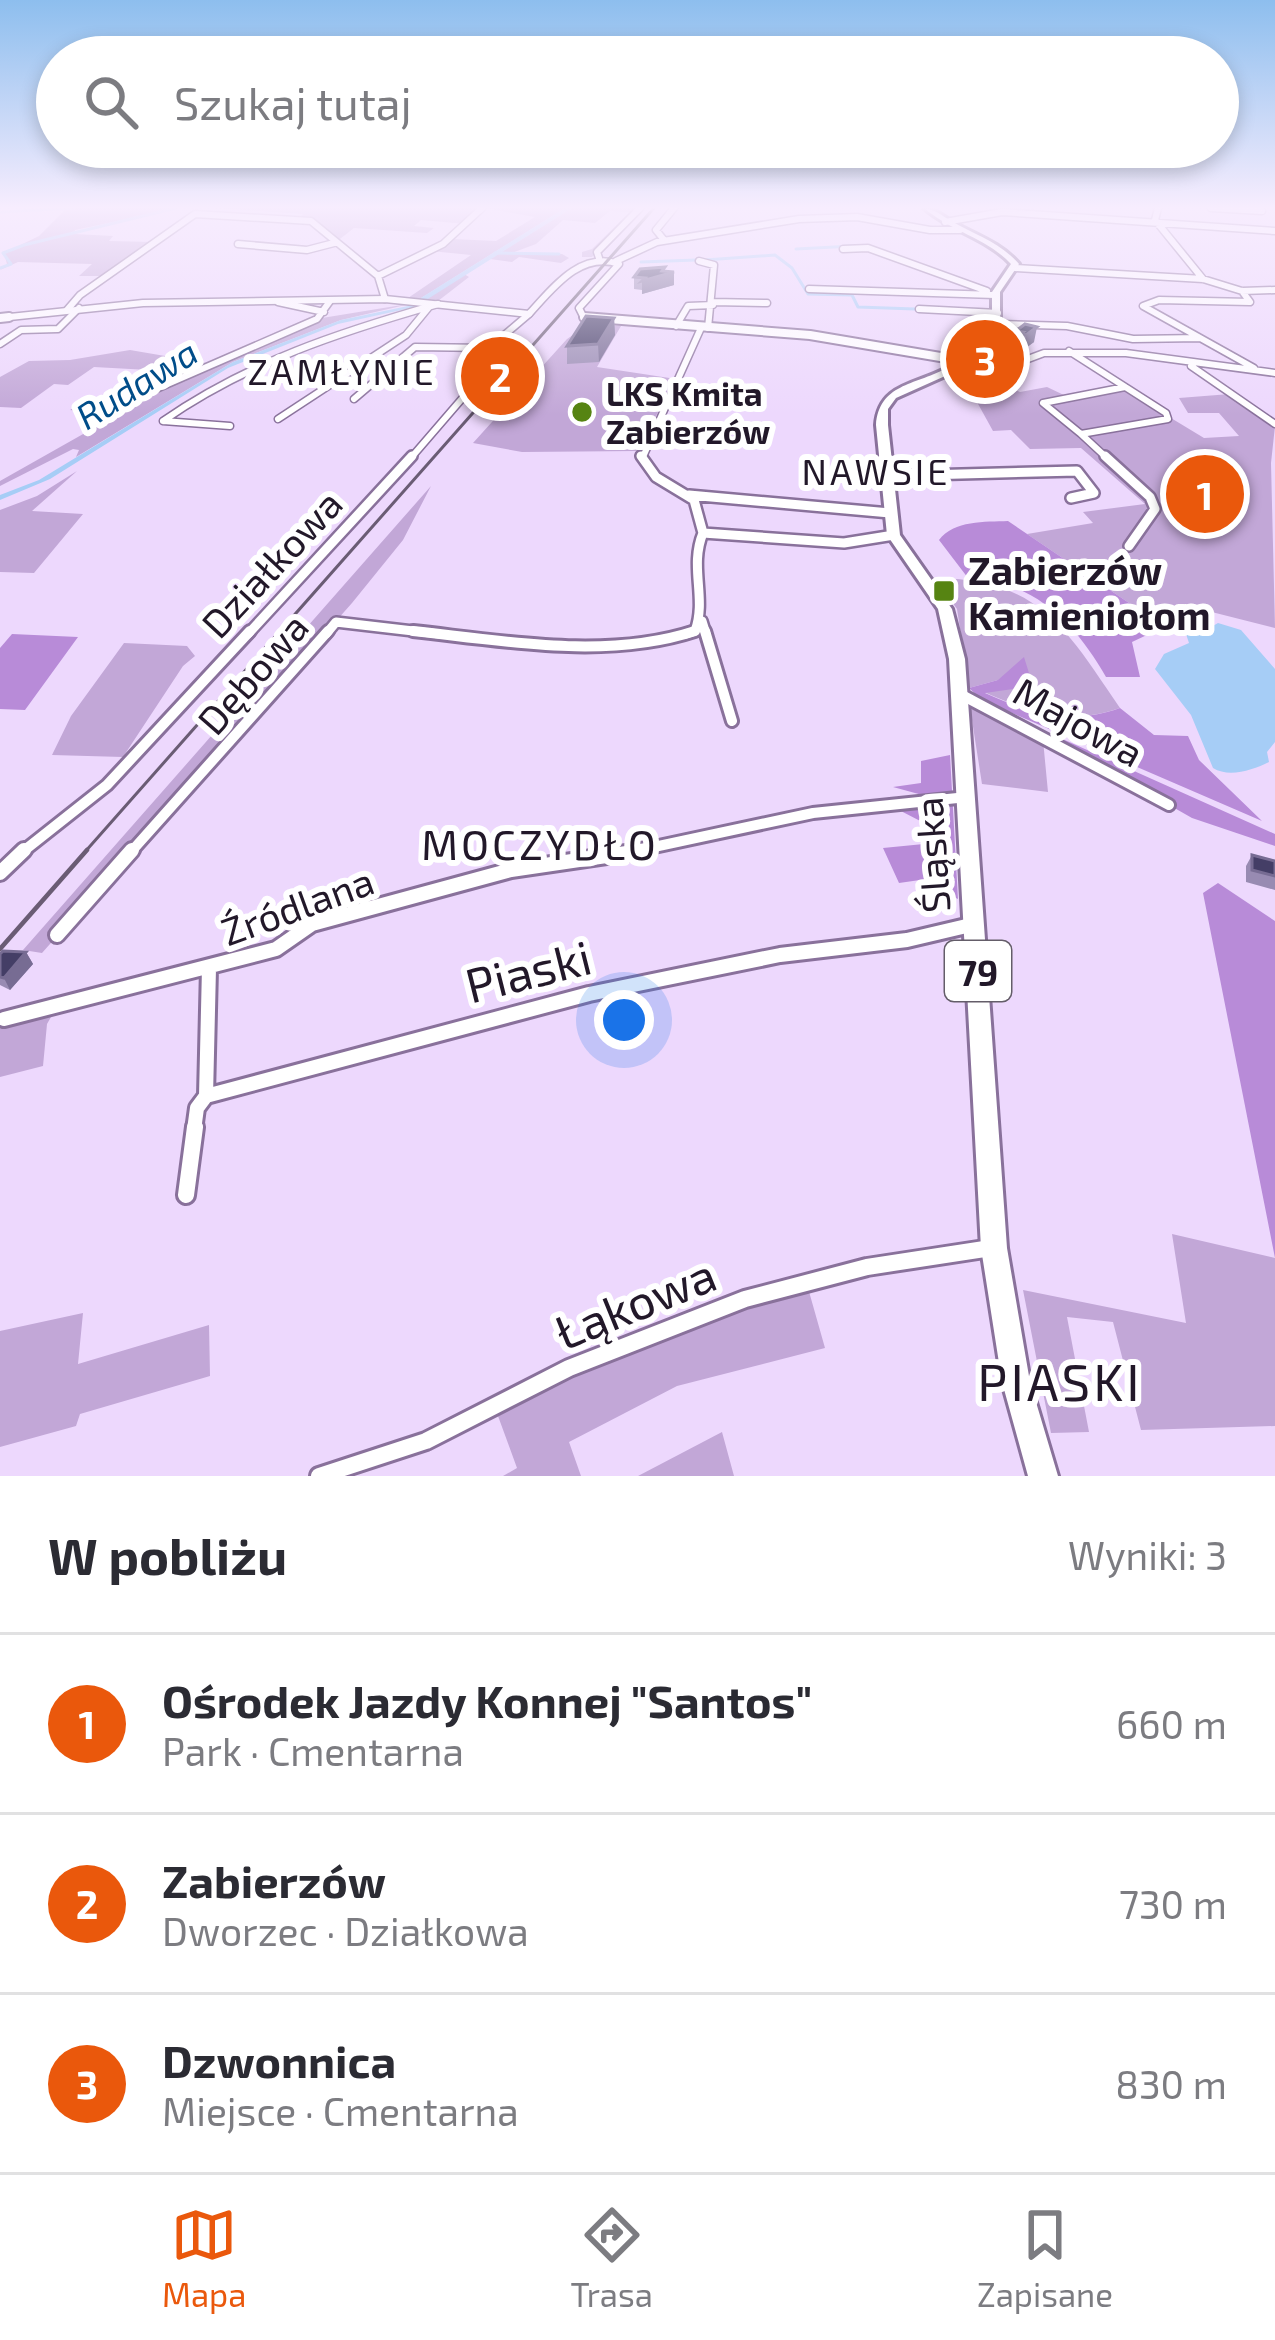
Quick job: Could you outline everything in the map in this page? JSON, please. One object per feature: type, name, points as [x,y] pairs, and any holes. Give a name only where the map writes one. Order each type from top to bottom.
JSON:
[{"type":"main road","points":[[999,318],[996,294],[1009,277]]},
{"type":"main road","name":"79","points":[[964,362],[998,336],[999,318]]},
{"type":"main road","name":"Śląska","points":[[964,362],[886,403],[882,425],[894,535],[950,621],[960,694],[994,1248],[1016,1382],[1043,1476]]},
{"type":"street","points":[[67,310],[106,277]]},
{"type":"street","points":[[379,277],[385,299]]},
{"type":"street","points":[[354,399],[415,347],[488,348],[569,277]]},
{"type":"street","points":[[607,277],[578,308],[579,315],[847,340],[964,362],[1012,364],[1044,353],[1069,351],[1142,355],[1275,374]]},
{"type":"street","points":[[713,277],[713,304],[641,454],[645,469],[689,495],[890,513]]},
{"type":"street","points":[[938,277],[996,294]]},
{"type":"street","points":[[1167,277],[1203,279],[1242,291],[1275,290]]},
{"type":"street","points":[[809,289],[996,294]]},
{"type":"street","points":[[1242,291],[1250,302],[1159,300],[1144,304],[1152,314],[1178,323],[1259,371]]},
{"type":"street","points":[[0,318],[79,308],[385,299],[529,314]]},
{"type":"street","points":[[156,389],[317,319],[330,301]]},
{"type":"street","points":[[278,302],[324,312]]},
{"type":"street","points":[[278,419],[406,335],[433,304]]},
{"type":"street","points":[[230,426],[163,421],[205,392],[316,338],[433,304]]},
{"type":"street","points":[[676,326],[688,306],[767,304]]},
{"type":"street","points":[[0,344],[21,330],[58,329],[79,308]]},
{"type":"street","points":[[919,308],[1067,326],[1124,339],[1200,338]]},
{"type":"street","name":"Działkowa","points":[[0,873],[107,785],[485,372],[488,348]]},
{"type":"street","points":[[1069,351],[1168,418],[1081,434]]},
{"type":"street","points":[[1188,364],[1275,424]]},
{"type":"street","points":[[1125,387],[1043,403],[1150,496],[1155,508],[1129,546]]},
{"type":"street","points":[[886,476],[1077,472],[1094,494],[1071,498]]},
{"type":"street","points":[[689,495],[704,533],[691,566],[732,722]]},
{"type":"street","points":[[704,533],[844,543],[894,535]]},
{"type":"street","points":[[701,618],[695,631],[709,641]]},
{"type":"street","name":"Dębowa","points":[[57,935],[336,622],[514,641],[625,642],[695,631]]},
{"type":"street","name":"Majowa","points":[[960,694],[1168,805]]},
{"type":"street","name":"Źródlana","points":[[4,1019],[276,949],[312,924],[511,870],[677,846],[813,813],[967,797]]},
{"type":"street","name":"Piaski","points":[[206,1096],[589,994],[780,955],[907,940],[975,924]]},
{"type":"street","points":[[186,1195],[197,1108],[206,1096],[209,968]]},
{"type":"street","name":"Łąkowa","points":[[319,1476],[439,1436],[511,1395],[653,1332],[778,1288],[909,1256],[994,1248]]},
{"type":"shaded area","points":[[439,277],[455,277],[418,300],[408,298]]},
{"type":"shaded area","points":[[462,277],[469,277],[438,301],[424,300]]},
{"type":"shaded area","points":[[414,303],[341,320],[233,362],[76,457],[79,450],[73,449],[0,486],[0,481],[115,416],[70,410],[92,397],[140,400],[322,318]]},
{"type":"shaded area","points":[[589,324],[621,326],[597,367],[676,379],[637,451],[522,452],[473,443],[567,339]]},
{"type":"shaded area","points":[[130,350],[206,363],[185,372],[94,367],[68,385],[54,384],[21,408],[0,407],[0,377],[29,361]]},
{"type":"shaded area","points":[[1004,385],[1020,392],[1047,387],[1066,396],[1123,389],[1204,438],[1239,436],[1219,413],[1188,413],[1179,398],[1230,394],[1275,426],[1271,463],[1275,628],[1188,606],[1138,609],[1027,534],[1093,523],[1083,512],[1145,504],[1081,448],[1030,449],[1011,430],[993,431],[972,393]]},
{"type":"shaded area","points":[[77,471],[32,511],[83,514],[34,573],[0,572],[0,510],[37,496]]},
{"type":"shaded area","points":[[431,486],[403,540],[352,603],[42,953],[23,950]]},
{"type":"shaded area","points":[[1008,521],[1138,609],[1202,609],[1132,642],[1140,677],[1106,677],[1057,614],[1016,588],[968,578],[939,540],[961,525]]},
{"type":"shaded area","points":[[935,578],[1001,588],[1047,614],[1083,654],[1120,708],[1083,716],[1050,714],[982,691],[998,680],[969,688],[957,609]]},
{"type":"shaded area","points":[[12,634],[78,637],[25,710],[0,709],[0,648]]},
{"type":"shaded area","points":[[124,643],[187,646],[195,656],[183,666],[123,757],[52,755],[71,716]]},
{"type":"shaded area","points":[[1024,657],[1033,686],[985,693],[1019,707],[1067,717],[1120,708],[1154,735],[1188,736],[1199,760],[1262,821],[982,700],[969,688],[998,680]]},
{"type":"shaded area","points":[[969,701],[1043,740],[1048,792],[982,784]]},
{"type":"shaded area","points":[[1020,720],[1275,834],[1275,846],[1192,818]]},
{"type":"shaded area","points":[[950,755],[958,899],[944,892],[934,878],[899,883],[883,848],[934,843],[928,825],[897,809],[928,806],[926,796],[893,787],[921,783],[921,761]]},
{"type":"shaded area","points":[[1218,883],[1275,921],[1275,1258],[1203,893]]},
{"type":"shaded area","points":[[55,1010],[47,1024],[43,1066],[0,1077],[0,1023]]},
{"type":"shaded area","points":[[1172,1234],[1275,1258],[1275,1426],[1141,1430],[1113,1322],[1067,1317],[1089,1432],[1051,1433],[1023,1290],[1186,1323]]},
{"type":"shaded area","points":[[808,1288],[825,1348],[677,1386],[569,1442],[581,1476],[503,1476],[517,1468],[498,1416],[611,1360]]},
{"type":"shaded area","points":[[83,1313],[78,1364],[209,1325],[210,1376],[80,1414],[76,1426],[0,1447],[0,1331]]},
{"type":"shaded area","points":[[722,1432],[734,1476],[638,1476]]},
{"type":"water","points":[[455,277],[463,277],[415,307],[338,324],[228,368],[50,479],[0,500],[0,495],[39,480],[233,362],[341,320],[408,306]]},
{"type":"water","points":[[1218,623],[1241,630],[1275,669],[1275,742],[1267,752],[1269,762],[1241,772],[1213,768],[1191,715],[1155,669],[1164,654],[1189,643],[1185,631],[1206,630]]},
{"type":"building","points":[[586,316],[614,318],[598,344],[567,346]]},
{"type":"building","points":[[1025,324],[1037,327],[1026,335],[1016,331]]},
{"type":"building","points":[[1012,330],[1023,332],[1013,339],[1000,338]]},
{"type":"building","points":[[1252,855],[1275,861],[1275,876],[1252,870]]},
{"type":"building","points":[[3,951],[26,952],[4,978],[0,977]]},
{"type":"waterway","points":[[797,277],[808,294],[852,295],[858,307],[915,309]]},
{"type":"railway","points":[[84,853],[593,277]]},
{"type":"railway","points":[[0,949],[87,850]]},
{"type":"place","name":"Dzwonnica","points":[[985,359]]},
{"type":"place","name":"Zabierzów","points":[[500,376]]},
{"type":"place","name":"LKS Kmita Zabierzów","points":[[582,412]]},
{"type":"place","name":"Ośrodek Jazdy Konnej \"Santos\"","points":[[1205,494]]},
{"type":"place","name":"Zabierzów Kamieniołom","points":[[944,591]]},
{"type":"district","name":"ZAMŁYNIE","points":[[342,370]]},
{"type":"district","name":"NAWSIE","points":[[876,470]]},
{"type":"district","name":"MOCZYDŁO","points":[[540,843]]},
{"type":"district","name":"PIASKI","points":[[1060,1380]]},
{"type":"water label","name":"Rudawa","points":[[136,383]]}]
